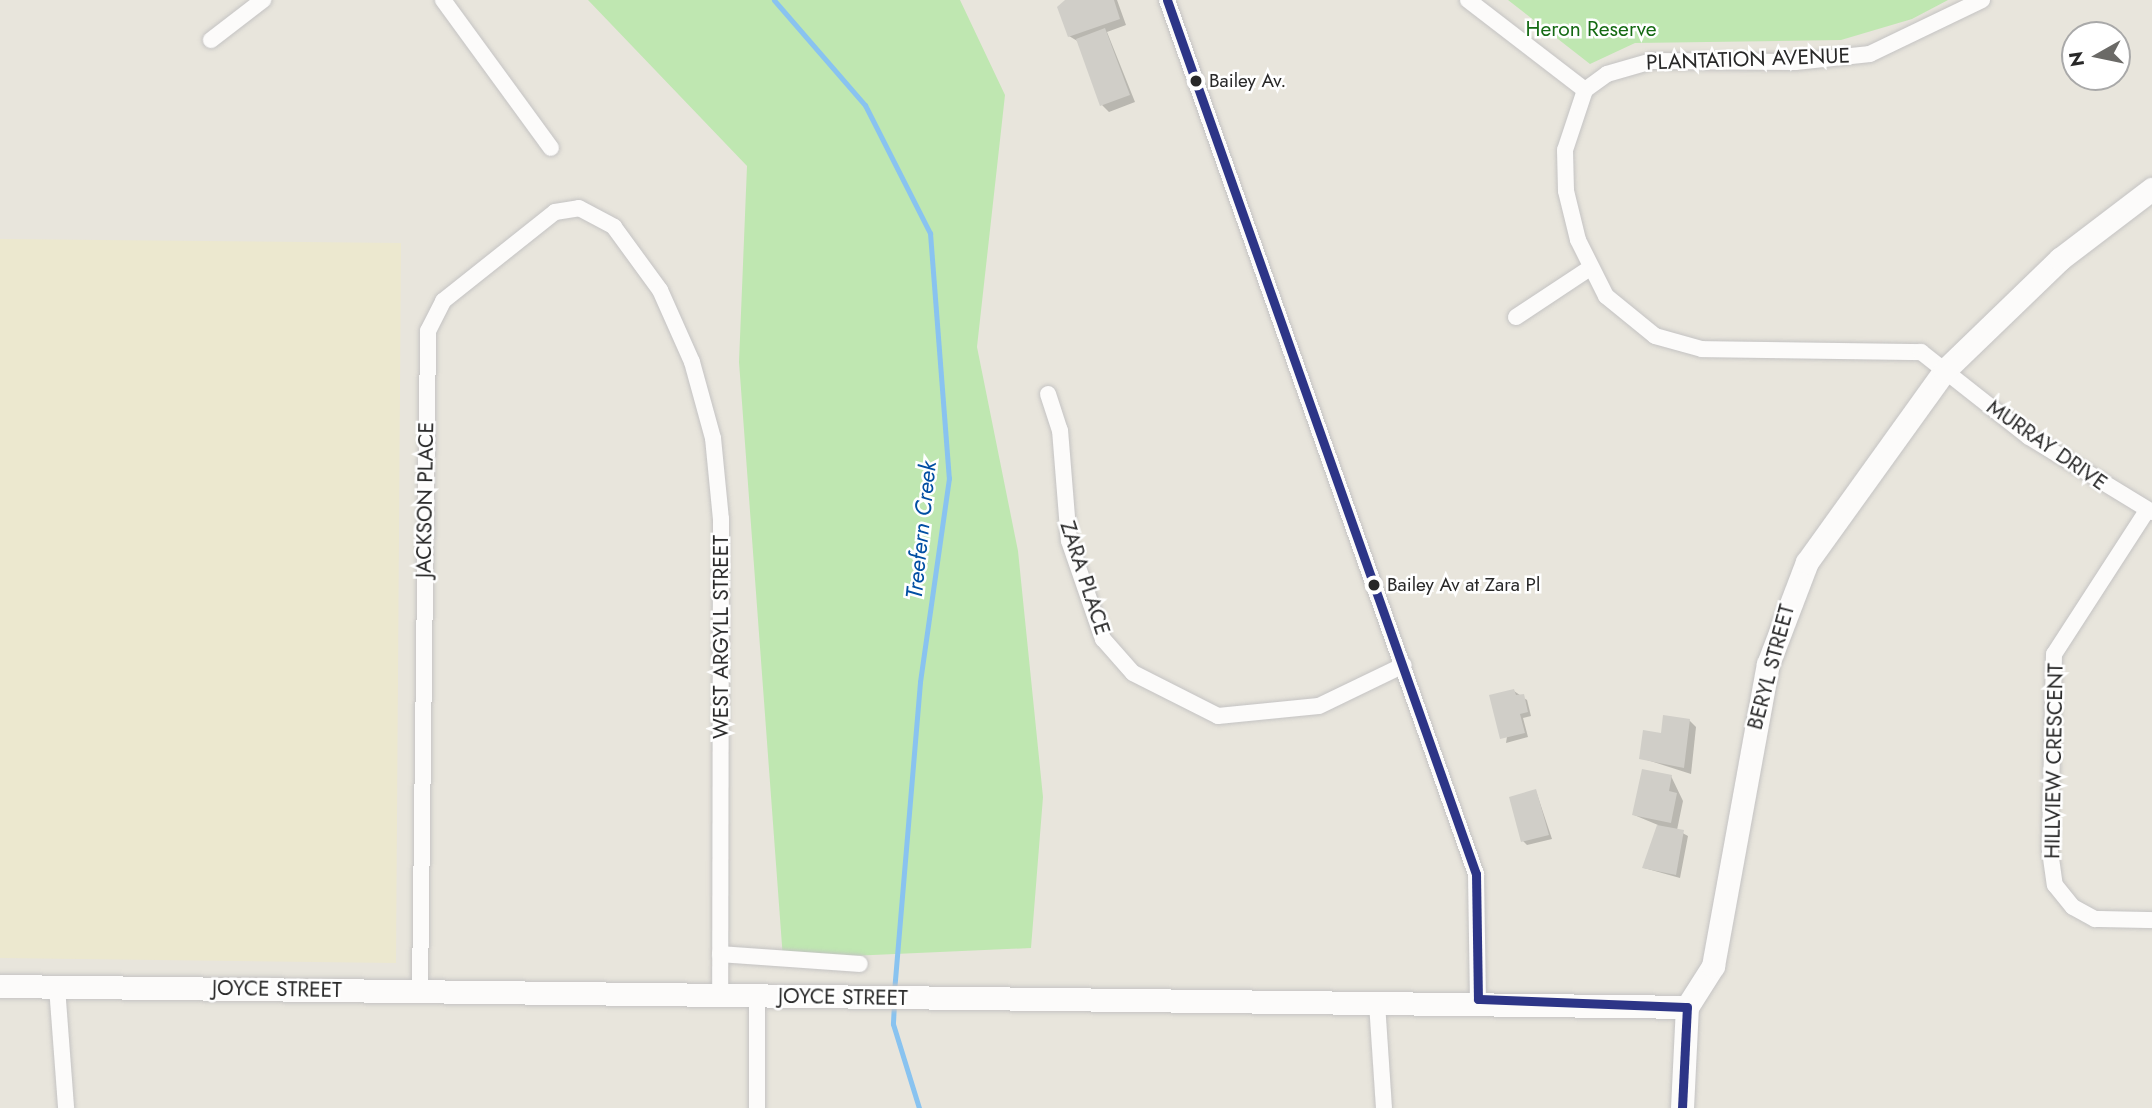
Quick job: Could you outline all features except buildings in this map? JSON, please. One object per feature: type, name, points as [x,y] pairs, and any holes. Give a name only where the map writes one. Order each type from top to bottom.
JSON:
[{"type":"street","points":[[211,40],[263,0]]},
{"type":"street","points":[[443,0],[551,148]]},
{"type":"street","points":[[1167,0],[1476,874],[1478,999]]},
{"type":"street","points":[[1468,0],[1585,90],[1569,131],[1564,171],[1590,268],[1620,313],[1678,344],[1913,351],[1945,370]]},
{"type":"street","name":"PLANTATION AVENUE","points":[[1585,90],[1615,69],[1641,62],[1820,62],[1870,54],[1982,0]]},
{"type":"street","name":"BERYL STREET","points":[[1682,1108],[1687,1007],[1713,966],[1779,624],[1822,534],[1945,370],[2060,259],[2152,189]]},
{"type":"street","name":"JACKSON PLACE","points":[[420,990],[432,321],[443,301],[561,209],[586,210],[614,227],[660,290]]},
{"type":"street","points":[[1516,317],[1590,268]]},
{"type":"street","name":"WEST ARGYLL STREET","points":[[660,290],[692,362],[713,438],[721,519],[720,994]]},
{"type":"street","name":"MURRAY DRIVE","points":[[1945,370],[2029,437],[2149,512]]},
{"type":"street","name":"ZARA PLACE","points":[[1048,394],[1060,430],[1069,541],[1102,639],[1133,673],[1218,716],[1319,706],[1404,665]]},
{"type":"street","name":"HILLVIEW CRESCENT","points":[[2149,512],[2054,654],[2050,851],[2055,885],[2073,907],[2095,919],[2152,920]]},
{"type":"street","points":[[720,954],[860,964]]},
{"type":"street","name":"JOYCE STREET","points":[[0,986],[1377,1003],[1478,999],[1687,1007]]},
{"type":"street","points":[[57,987],[66,1108]]},
{"type":"street","points":[[757,996],[757,1108]]},
{"type":"street","points":[[1377,1003],[1384,1108]]},
{"type":"shaded area","points":[[0,239],[401,243],[396,963],[0,958]]},
{"type":"green space","points":[[588,0],[960,0],[1005,95],[977,347],[1018,551],[1043,797],[1031,948],[783,959],[739,362],[747,166]]},
{"type":"green space","name":"Heron Reserve","points":[[1508,0],[1948,0],[1912,19],[1841,40],[1635,43],[1590,64]]},
{"type":"waterway","name":"Treefern Creek","points":[[774,0],[865,105],[930,233],[949,478],[920,682],[894,990]]},
{"type":"waterway","name":"Treefern Creek","points":[[894,1003],[893,1024],[919,1108]]},
{"type":"transit line","points":[[1167,0],[1476,874],[1478,999]]},
{"type":"transit line","points":[[1478,999],[1687,1007]]},
{"type":"transit line","points":[[1682,1108],[1687,1007]]},
{"type":"place","name":"Bailey Av.","points":[[1196,81]]},
{"type":"place","name":"Bailey Av at Zara Pl","points":[[1374,585]]}]
